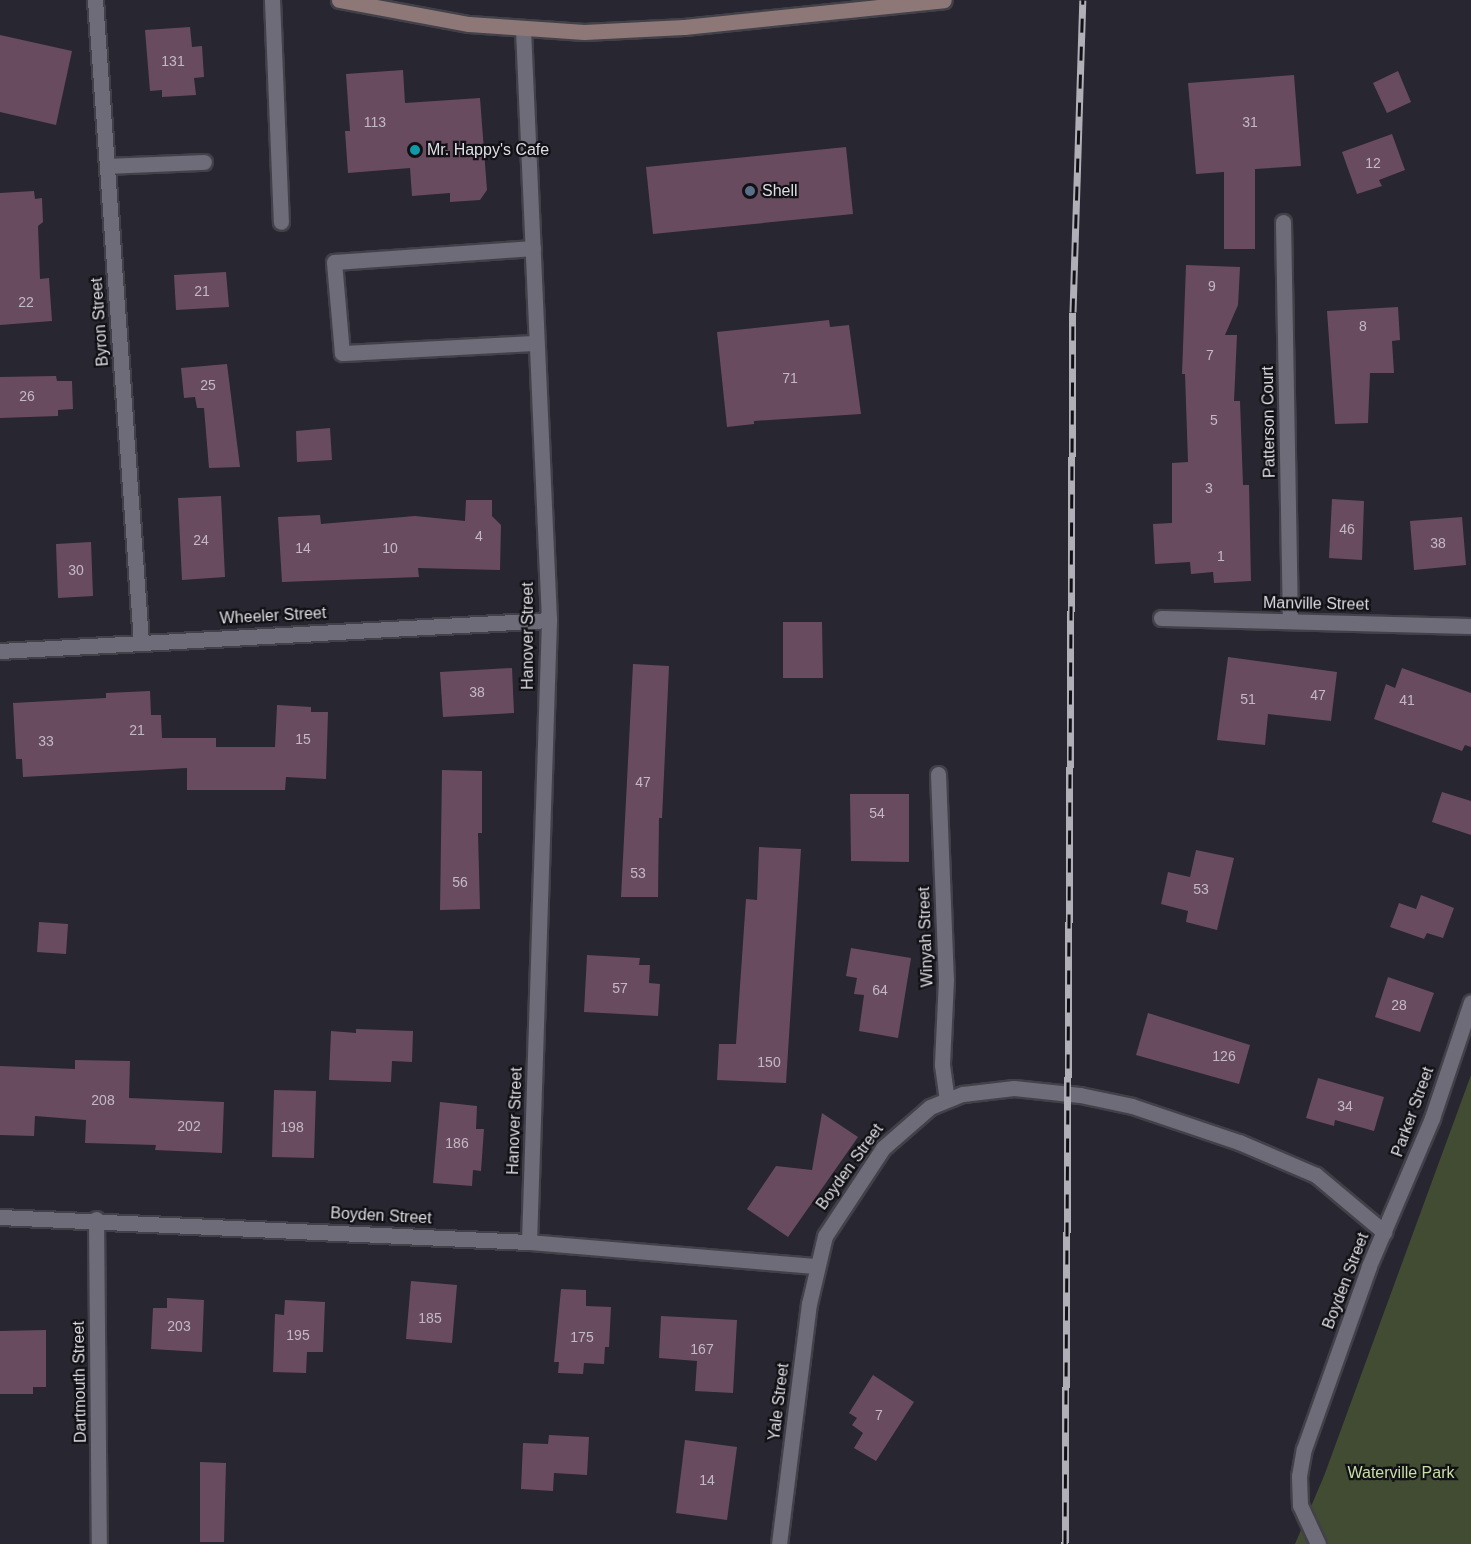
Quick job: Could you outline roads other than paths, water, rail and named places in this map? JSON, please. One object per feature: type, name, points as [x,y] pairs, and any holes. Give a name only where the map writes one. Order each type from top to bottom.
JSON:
[{"type":"main road","points":[[339,0],[469,24],[584,32],[684,27],[944,0]]},
{"type":"street","name":"Byron Street","points":[[94,0],[141,641]]},
{"type":"street","points":[[272,0],[281,222]]},
{"type":"street","name":"Hanover Street","points":[[523,29],[549,620],[529,1242]]},
{"type":"street","points":[[107,166],[204,162]]},
{"type":"street","name":"Patterson Court","points":[[1283,222],[1290,621]]},
{"type":"street","points":[[533,248],[334,262],[342,353],[537,343]]},
{"type":"street","name":"Manville Street","points":[[1161,618],[1471,626]]},
{"type":"street","name":"Wheeler Street","points":[[0,651],[141,641],[549,620]]},
{"type":"street","name":"Winyah Street","points":[[938,774],[946,979],[942,1065],[947,1099]]},
{"type":"street","name":"Parker Street","points":[[1384,1232],[1432,1118],[1471,1002]]},
{"type":"street","name":"Boyden Street","points":[[0,1217],[96,1219],[529,1242],[816,1266],[833,1219],[883,1148],[914,1117],[947,1099],[996,1088],[1035,1089],[1104,1099],[1164,1116],[1239,1142],[1316,1175],[1384,1232],[1300,1464],[1300,1505],[1318,1544]]},
{"type":"street","name":"Dartmouth Street","points":[[96,1219],[99,1544]]},
{"type":"street","name":"Yale Street","points":[[779,1544],[816,1266]]},
{"type":"railway","points":[[1065,1544],[1073,312],[1083,0]]},
{"type":"place","name":"Mr. Happy's Cafe","points":[[415,150]]},
{"type":"place","name":"Shell","points":[[750,191]]},
{"type":"park label","name":"Waterville Park","points":[[1401,1473]]}]
